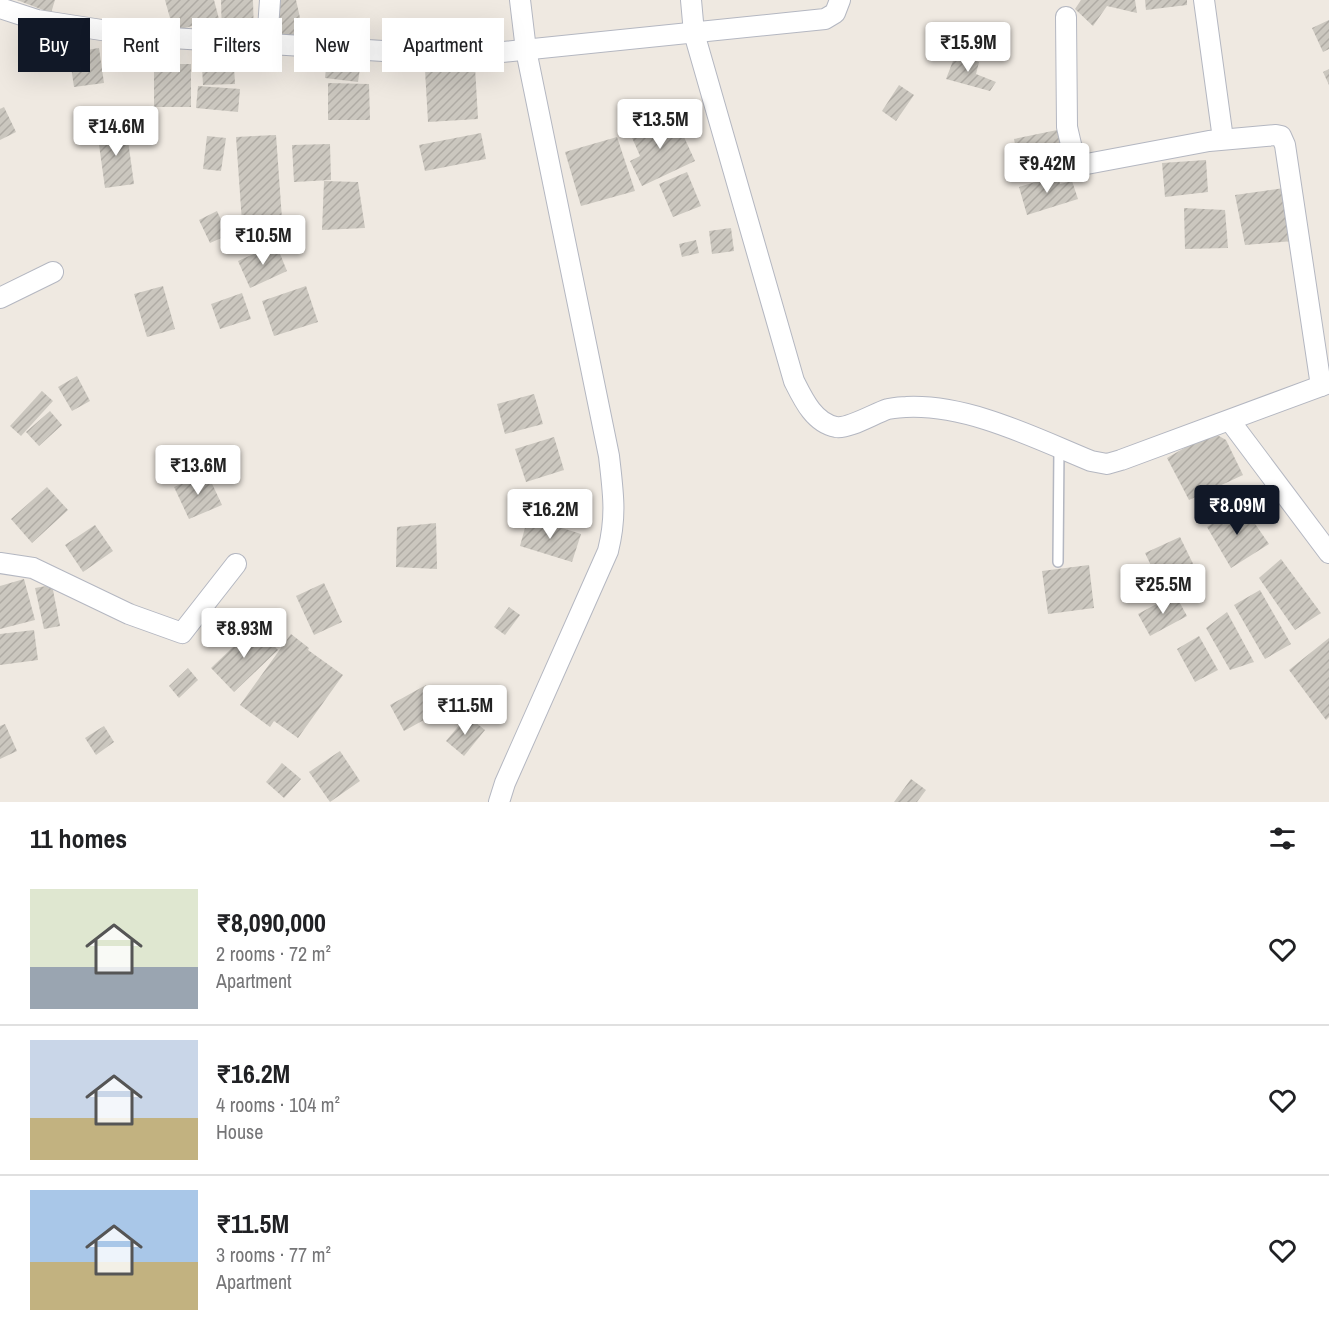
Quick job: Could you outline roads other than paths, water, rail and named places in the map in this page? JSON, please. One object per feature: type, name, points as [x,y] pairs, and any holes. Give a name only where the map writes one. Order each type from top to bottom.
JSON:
[{"type":"street","points":[[269,18],[270,0]]},
{"type":"street","points":[[500,802],[505,783],[608,551],[614,526],[615,503],[609,456],[526,50],[520,0]]},
{"type":"street","points":[[691,0],[694,33],[794,381],[813,414],[832,426],[843,427],[895,408],[936,408],[988,421],[1091,461],[1107,464],[1325,385],[1285,145],[1281,136],[1223,139],[1076,165],[1067,127],[1066,17]]},
{"type":"street","points":[[282,44],[464,56],[825,19],[835,13],[840,0]]},
{"type":"street","points":[[1204,0],[1223,139]]},
{"type":"street","points":[[0,8],[37,20],[140,36],[192,39]]},
{"type":"street","points":[[0,298],[53,272]]},
{"type":"street","points":[[1230,421],[1329,553]]},
{"type":"street","points":[[0,563],[33,568],[129,614],[182,633],[236,564]]},
{"type":"lane","points":[[1058,562],[1059,448]]}]
